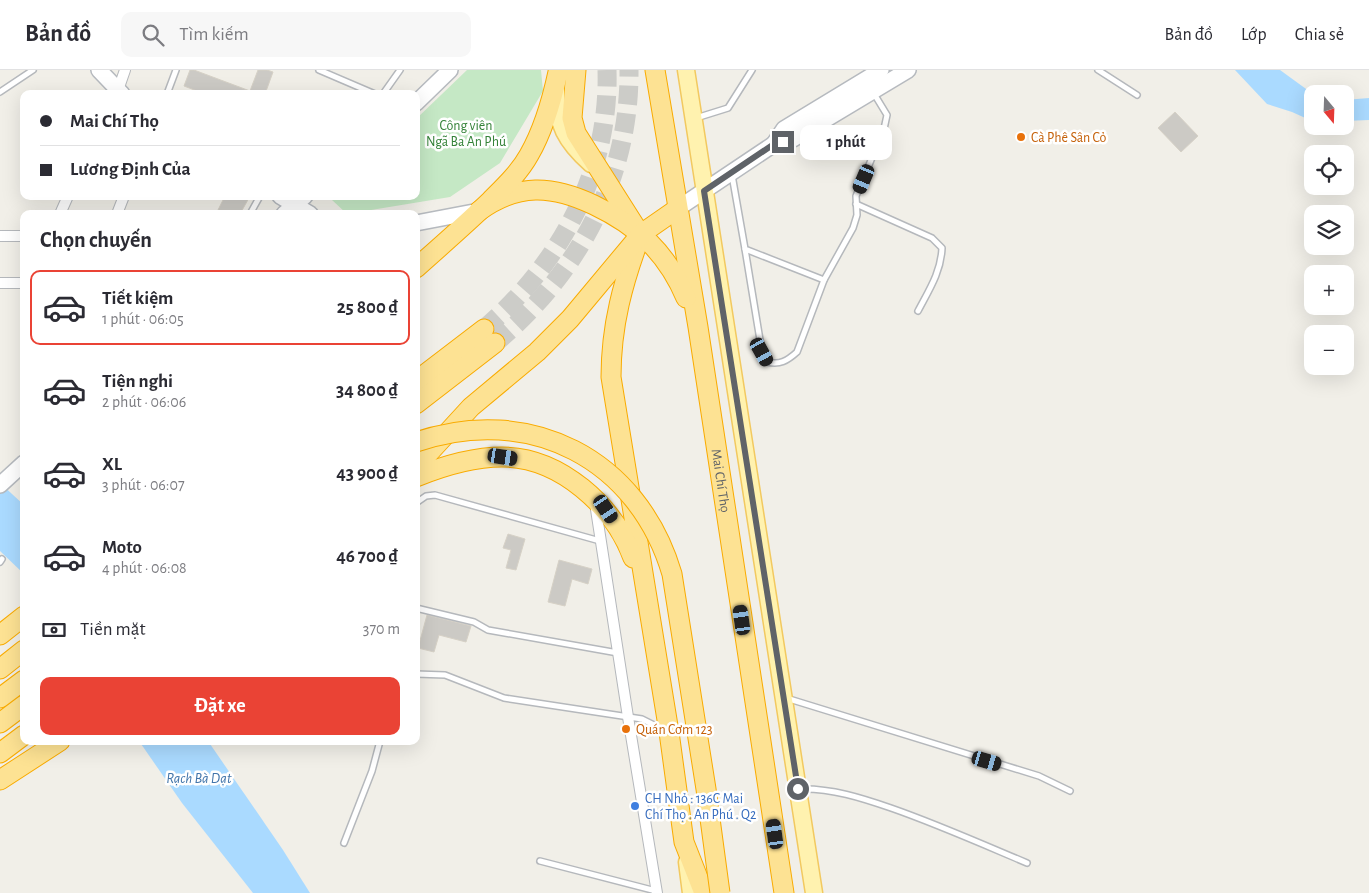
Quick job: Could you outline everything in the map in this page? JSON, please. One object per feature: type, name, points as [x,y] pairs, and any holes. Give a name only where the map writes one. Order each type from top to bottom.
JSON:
[{"type":"highway","name":"Mai Chí Thọ","points":[[655,70],[698,327],[784,893]]},
{"type":"highway","points":[[564,71],[573,124],[580,141],[641,234]]},
{"type":"highway","points":[[420,264],[479,211],[517,173],[529,155],[564,71]]},
{"type":"highway","points":[[479,211],[513,193],[526,190],[548,190],[569,194],[586,201],[618,218],[641,234],[655,248],[674,274],[698,327]]},
{"type":"highway","points":[[420,462],[471,408],[537,352],[570,319],[641,234],[677,209]]},
{"type":"highway","points":[[641,234],[629,264],[619,301],[613,334],[611,359],[613,395],[669,732],[684,842],[704,893]]},
{"type":"highway","points":[[420,379],[489,336],[420,400]]},
{"type":"highway","points":[[420,441],[433,436],[470,429],[507,430],[543,438],[577,451],[592,460],[620,483],[643,510],[661,540],[672,574],[705,780],[720,893]]},
{"type":"highway","points":[[420,476],[470,460],[503,457],[536,462],[572,480],[606,509],[627,540],[646,592]]},
{"type":"highway","points":[[0,635],[20,619]]},
{"type":"highway","points":[[0,668],[20,653]]},
{"type":"highway","points":[[0,698],[20,683]]},
{"type":"highway","points":[[0,723],[20,708]]},
{"type":"highway","points":[[0,753],[20,738]]},
{"type":"highway","points":[[0,780],[54,745]]},
{"type":"main road","points":[[99,70],[116,90]]},
{"type":"main road","points":[[420,99],[450,70]]},
{"type":"main road","name":"Mai Chí Thọ","points":[[686,70],[814,893]]},
{"type":"main road","points":[[774,144],[784,129],[882,70]]},
{"type":"main road","points":[[677,209],[774,144],[793,140],[908,70]]},
{"type":"main road","points":[[420,222],[479,211]]},
{"type":"main road","points":[[0,484],[20,466]]},
{"type":"main road","points":[[684,842],[691,893]]},
{"type":"street","points":[[119,90],[125,70]]},
{"type":"street","points":[[0,236],[20,236]]},
{"type":"street","points":[[0,283],[20,283]]},
{"type":"street","points":[[595,500],[657,892]]},
{"type":"lane","points":[[0,92],[33,70]]},
{"type":"lane","points":[[168,90],[176,70]]},
{"type":"lane","points":[[319,70],[366,90]]},
{"type":"lane","points":[[386,90],[400,70]]},
{"type":"lane","points":[[693,119],[728,108],[752,70]]},
{"type":"lane","points":[[1098,70],[1137,96]]},
{"type":"lane","points":[[732,172],[762,352],[767,362],[777,364],[789,360],[797,352],[824,280],[853,228],[857,215],[856,196],[884,129],[887,116],[873,92]]},
{"type":"lane","points":[[856,204],[932,238],[942,248],[937,276],[918,311]]},
{"type":"lane","points":[[746,249],[824,280]]},
{"type":"lane","points":[[420,500],[426,496],[435,495],[600,540]]},
{"type":"lane","points":[[420,609],[474,622],[488,630],[618,653]]},
{"type":"lane","points":[[420,674],[445,675],[504,698],[642,719],[669,732]]},
{"type":"lane","points":[[783,698],[1039,776],[1070,791]]},
{"type":"lane","points":[[344,843],[372,771],[379,745]]},
{"type":"lane","points":[[798,789],[856,796],[921,818],[1027,863]]},
{"type":"lane","points":[[540,860],[657,892]]},
{"type":"green space","name":"Công viên Ngã Ba An Phú","points":[[467,70],[541,70],[543,91],[500,163],[450,197],[371,210],[343,210],[332,200],[420,200],[420,115]]},
{"type":"water","points":[[1235,70],[1280,70],[1304,87],[1304,117],[1267,104]]},
{"type":"water","points":[[1369,98],[1369,120],[1354,121],[1354,99]]},
{"type":"water","points":[[0,483],[20,501],[20,570],[0,551]]},
{"type":"water","name":"Rạch Bà Dạt","points":[[142,745],[211,745],[283,850],[310,893],[253,893],[182,803]]},
{"type":"building","points":[[190,70],[194,70],[247,90],[194,90],[184,86]]},
{"type":"building","points":[[258,70],[273,72],[266,90],[250,90]]},
{"type":"building","points":[[1175,112],[1198,136],[1181,152],[1158,128]]},
{"type":"building","points":[[223,200],[248,200],[242,210],[218,210]]},
{"type":"building","points":[[508,534],[525,539],[516,570],[506,568],[511,550],[503,548]]},
{"type":"building","points":[[559,560],[592,569],[588,584],[572,579],[565,606],[548,602]]},
{"type":"building","points":[[427,615],[471,626],[466,642],[439,635],[434,652],[420,648],[420,641]]},
{"type":"tunnel","points":[[484,329],[536,275],[557,245],[575,213],[589,180],[600,144],[606,108],[607,70]]},
{"type":"tunnel","points":[[495,343],[551,287],[574,255],[593,222],[609,186],[620,149],[627,110],[629,70]]},
{"type":"place","name":"Cà Phê Sân Cỏ","points":[[1021,137]]},
{"type":"place","name":"Quán Cơm 123","points":[[626,729]]},
{"type":"place","name":"CH Nhỏ : 136C Mai Chí Thọ . An Phú . Q2","points":[[635,806]]},
{"type":"route","points":[[783,142],[774,144],[704,191],[798,789]]}]
